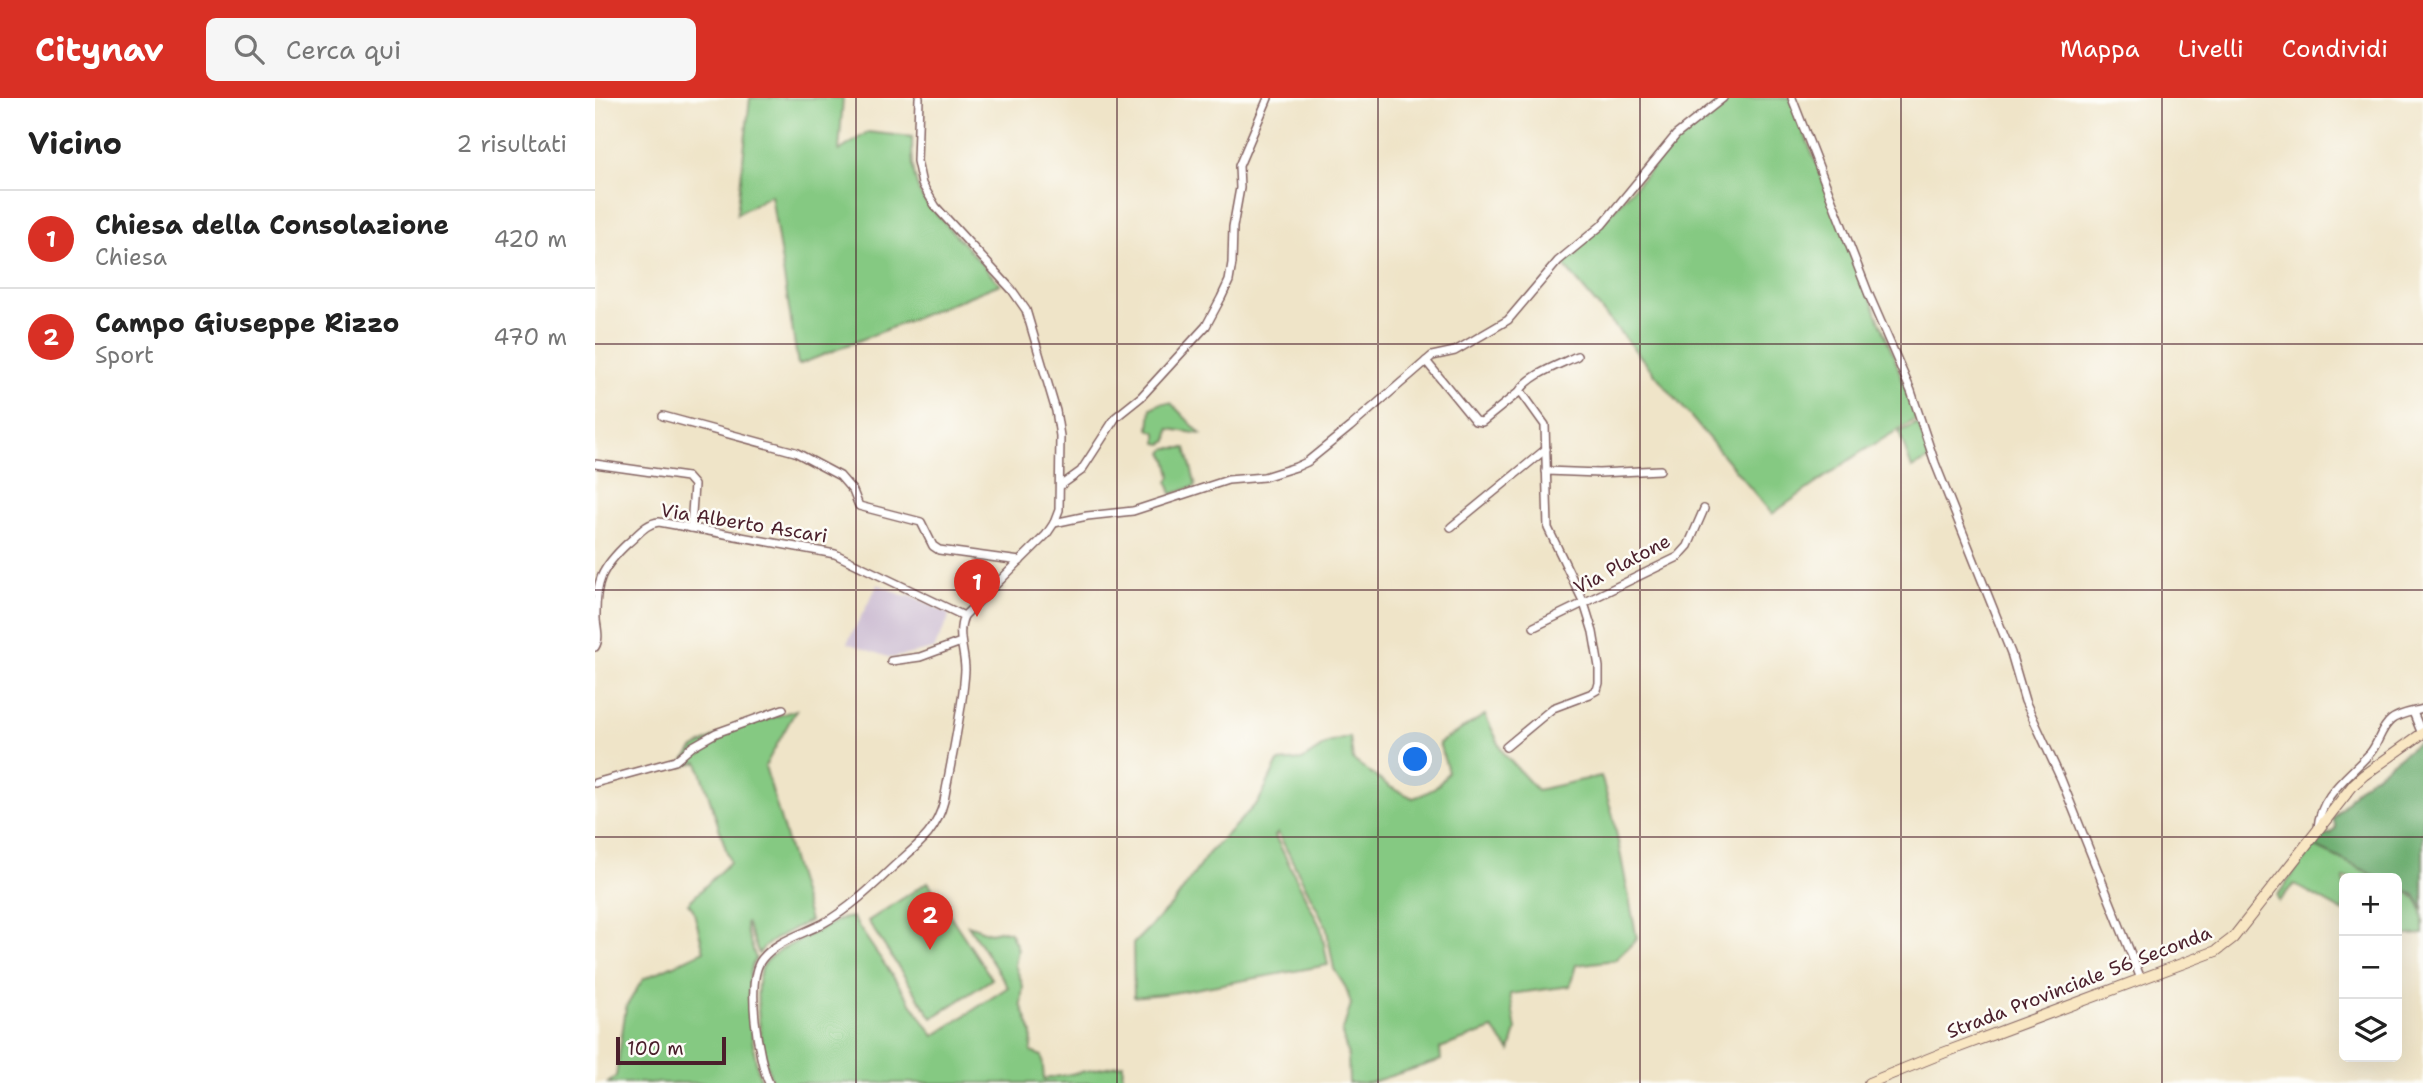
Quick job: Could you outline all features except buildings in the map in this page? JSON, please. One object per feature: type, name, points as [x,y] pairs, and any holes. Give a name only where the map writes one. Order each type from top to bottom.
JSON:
[{"type":"street","points":[[769,1083],[757,1044],[754,982],[757,966],[777,946],[848,907],[916,846],[933,826],[944,801],[963,683],[961,624],[964,616],[1046,535],[1059,510],[1059,424],[1030,320],[1012,290],[936,207],[922,184],[917,161],[919,98]]},
{"type":"street","points":[[1060,486],[1081,471],[1116,417],[1141,397],[1206,326],[1229,281],[1233,227],[1240,188],[1239,166],[1268,98]]},
{"type":"street","points":[[1054,523],[1133,511],[1228,480],[1264,477],[1307,462],[1432,356],[1455,351],[1508,320],[1557,261],[1602,225],[1677,135],[1723,98]]},
{"type":"street","points":[[1792,98],[1910,391],[1935,463],[2011,653],[2025,701],[2061,779],[2141,979]]},
{"type":"street","points":[[1426,361],[1479,423],[1523,386],[1554,366],[1577,356]]},
{"type":"street","points":[[1506,747],[1553,708],[1590,694],[1597,690],[1599,683],[1593,632],[1584,603],[1548,528],[1545,425],[1523,393],[1519,392]]},
{"type":"street","points":[[663,416],[795,452],[840,476],[853,491],[859,506],[921,522],[939,551],[1020,561]]},
{"type":"street","points":[[1451,527],[1546,449]]},
{"type":"street","points":[[595,464],[687,477],[692,480],[694,485],[691,528]]},
{"type":"street","points":[[1546,471],[1599,473],[1660,470]]},
{"type":"street","name":"Via Platone","points":[[1534,627],[1678,557],[1688,545],[1704,509]]},
{"type":"street","name":"Via Alberto Ascari","points":[[595,647],[598,638],[595,606],[597,586],[607,562],[653,522],[835,554],[964,616]]},
{"type":"street","points":[[891,661],[920,657],[961,642]]},
{"type":"street","points":[[595,783],[675,761],[693,746],[716,733],[783,709]]},
{"type":"street","points":[[2318,830],[2319,817],[2330,794],[2372,751],[2389,721],[2423,709]]},
{"type":"street","points":[[2413,712],[2422,733]]},
{"type":"street","name":"Strada Provinciale 56 Seconda","points":[[1869,1083],[2204,956],[2226,945],[2354,785],[2422,733]]},
{"type":"street","points":[[2372,751],[2384,760]]},
{"type":"shaded area","points":[[878,584],[907,597],[908,594],[949,614],[934,649],[891,658],[847,643]]},
{"type":"green space","points":[[750,98],[843,98],[839,151],[868,132],[912,137],[915,176],[923,199],[1000,284],[798,365],[771,195],[737,214]]},
{"type":"green space","points":[[1727,98],[1790,98],[1897,364],[1916,419],[1858,454],[1772,514],[1562,263],[1571,254],[1574,257],[1578,254],[1577,250],[1679,138]]},
{"type":"green space","points":[[1161,403],[1171,403],[1201,434],[1169,429],[1168,441],[1157,443],[1157,433],[1149,429],[1151,408]]},
{"type":"green space","points":[[1918,423],[1930,459],[1912,468],[1899,432]]},
{"type":"green space","points":[[1167,448],[1186,448],[1196,486],[1172,494],[1168,482],[1171,476],[1163,453]]},
{"type":"green space","points":[[796,710],[765,766],[810,921],[775,939],[759,954],[746,922],[756,959],[749,982],[749,1000],[752,1039],[762,1083],[608,1083],[616,1076],[626,1007],[643,979],[704,951],[693,909],[688,903],[730,862],[698,762],[682,767],[681,764],[694,748],[718,735]]},
{"type":"green space","points":[[1485,715],[1504,754],[1537,790],[1601,776],[1613,816],[1637,939],[1615,960],[1576,965],[1570,986],[1510,994],[1516,1030],[1510,1051],[1493,1029],[1440,1048],[1441,1060],[1369,1083],[1349,1083],[1348,1056],[1342,1033],[1351,1004],[1346,988],[1334,969],[1326,926],[1278,833],[1275,836],[1321,928],[1328,965],[1173,993],[1134,997],[1133,944],[1175,901],[1208,854],[1259,801],[1278,762],[1302,760],[1328,743],[1350,737],[1353,760],[1390,787],[1413,798],[1433,788],[1442,781],[1448,771],[1439,743]]},
{"type":"green space","points":[[2423,739],[2423,909],[2415,895],[2402,888],[2402,873],[2370,873],[2314,846],[2321,836],[2332,833],[2336,828],[2333,819],[2358,788]]},
{"type":"green space","points":[[2314,846],[2370,873],[2339,873],[2339,909],[2294,884],[2279,901],[2277,896]]},
{"type":"green space","points":[[928,882],[992,979],[932,1018],[868,921]]},
{"type":"green space","points":[[2402,889],[2420,904],[2423,934],[2402,936]]},
{"type":"green space","points":[[852,917],[934,1036],[1008,987],[968,925],[990,933],[1003,930],[1010,932],[1018,949],[1015,965],[1023,986],[1021,1004],[1032,1033],[1031,1052],[1042,1056],[1044,1079],[1123,1064],[1122,1083],[773,1083],[766,1059],[758,1008],[762,968],[768,959],[782,949],[840,919]]},
{"type":"place","name":"Chiesa della Consolazione","points":[[977,617]]},
{"type":"place","name":"Campo Giuseppe Rizzo","points":[[930,950]]}]
